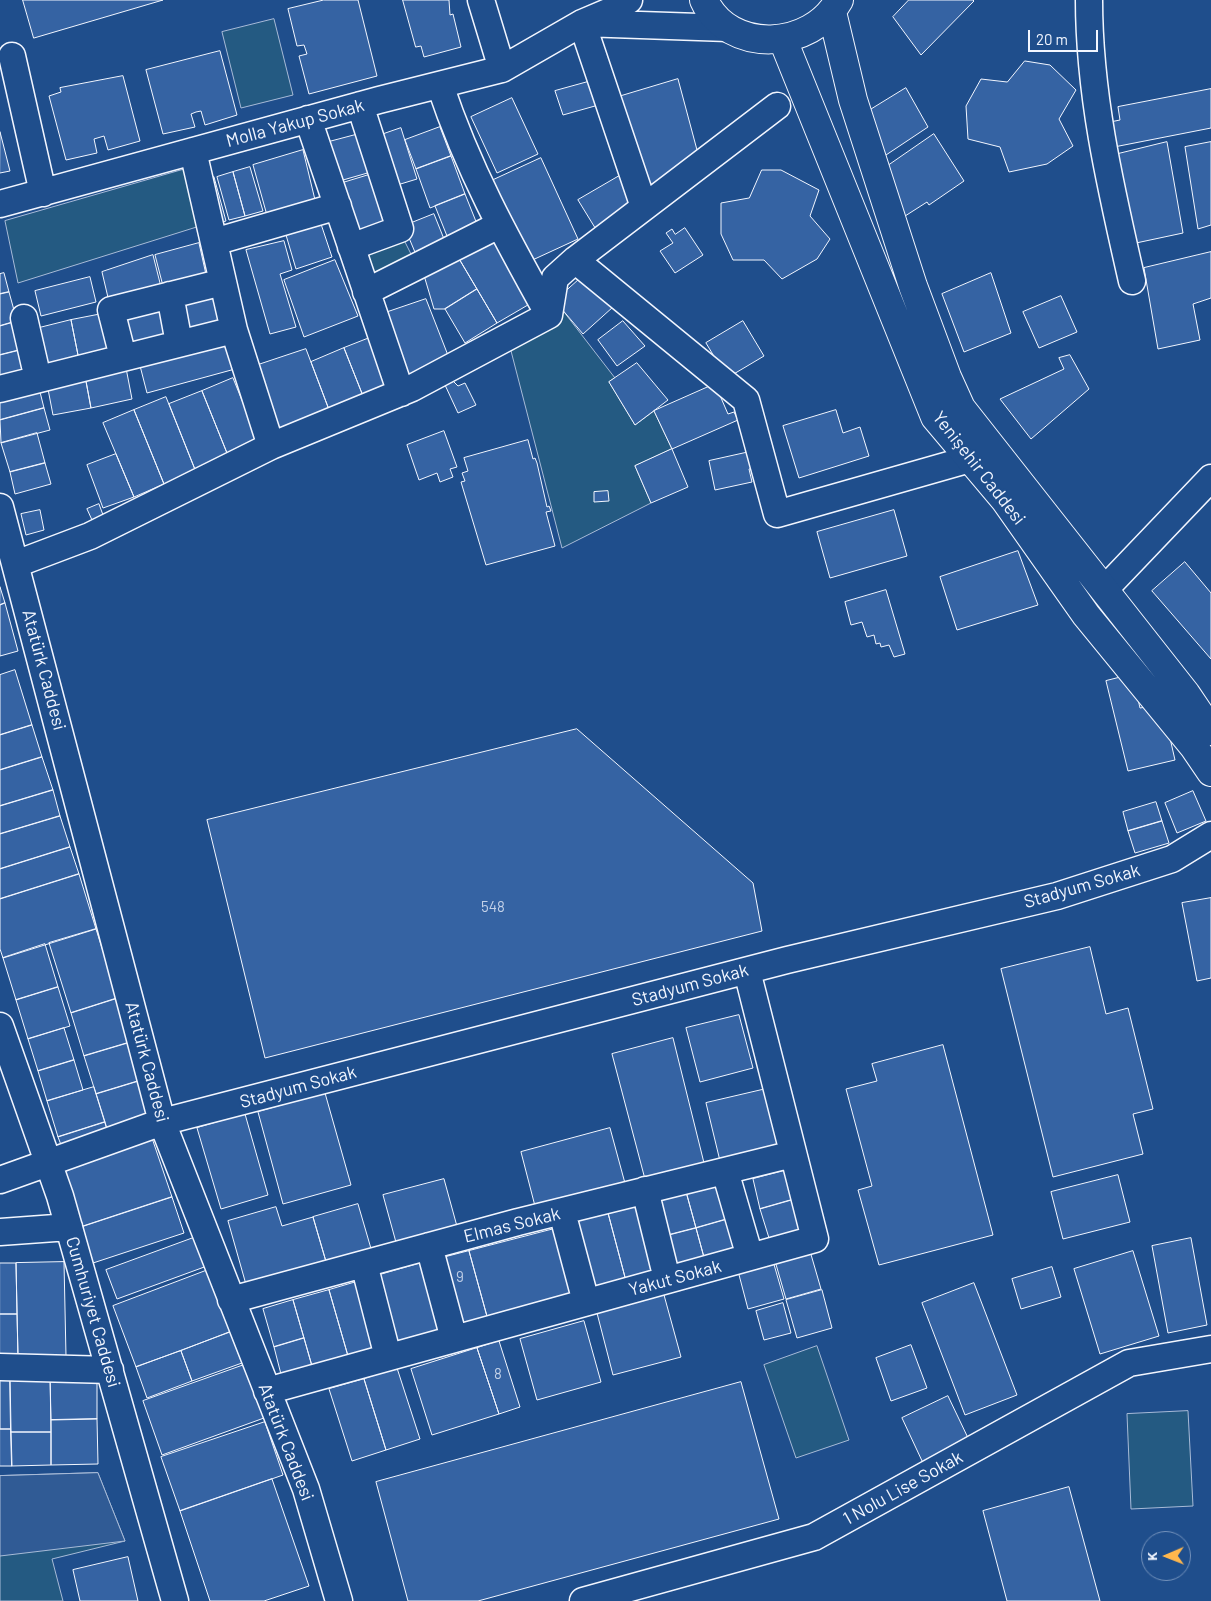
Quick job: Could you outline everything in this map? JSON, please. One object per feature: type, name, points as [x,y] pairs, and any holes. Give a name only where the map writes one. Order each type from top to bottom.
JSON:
[{"type":"main road","points":[[704,0],[708,8],[728,28],[755,39],[783,40],[810,31],[836,6]]},
{"type":"main road","name":"Yenişehir Caddesi","points":[[836,6],[853,100],[914,286],[951,385],[962,408],[1186,694],[1211,732]]},
{"type":"main road","name":"Yenişehir Caddesi","points":[[783,40],[935,417],[1006,500],[1086,615],[1194,747],[1211,772]]},
{"type":"street","points":[[481,0],[502,69]]},
{"type":"street","points":[[1089,0],[1089,47],[1107,169],[1132,282]]},
{"type":"street","name":"Molla Yakup Sokak","points":[[0,204],[360,105],[502,69],[619,3]]},
{"type":"street","points":[[644,207],[582,24],[728,28]]},
{"type":"street","points":[[12,56],[43,192]]},
{"type":"street","points":[[440,85],[457,136],[499,225],[550,315]]},
{"type":"street","points":[[351,247],[400,230],[360,105]]},
{"type":"street","points":[[550,315],[555,278],[575,260],[777,106]]},
{"type":"street","points":[[308,119],[401,393]]},
{"type":"street","points":[[192,151],[234,330],[271,446]]},
{"type":"street","points":[[214,242],[338,206]]},
{"type":"street","points":[[366,292],[499,225]]},
{"type":"street","points":[[575,260],[746,400],[777,514],[970,459]]},
{"type":"street","points":[[122,358],[111,310],[223,282]]},
{"type":"street","points":[[170,295],[178,343]]},
{"type":"street","points":[[16,564],[90,536],[271,446],[401,393],[550,315]]},
{"type":"street","points":[[24,318],[38,379]]},
{"type":"street","points":[[0,389],[234,330]]},
{"type":"street","points":[[1104,590],[1211,478]]},
{"type":"street","name":"Atatürk Caddesi","points":[[2,522],[16,564],[162,1122],[306,1489],[339,1601]]},
{"type":"street","name":"Stadyum Sokak","points":[[0,1180],[162,1122],[747,971],[1057,896],[1172,859],[1211,835]]},
{"type":"street","name":"Yakut Sokak","points":[[267,1390],[815,1240],[747,971]]},
{"type":"street","name":"Cumhuriyet Caddesi","points":[[0,1026],[49,1163],[69,1227],[175,1601]]},
{"type":"street","name":"Elmas Sokak","points":[[232,1300],[429,1246],[793,1154]]},
{"type":"street","points":[[726,1171],[750,1257]]},
{"type":"street","points":[[645,1190],[667,1279]]},
{"type":"street","points":[[562,1212],[586,1302]]},
{"type":"street","points":[[0,1232],[69,1227]]},
{"type":"street","points":[[429,1246],[454,1338]]},
{"type":"street","points":[[364,1264],[388,1357]]},
{"type":"street","name":"1 Nolu Lise Sokak","points":[[583,1601],[814,1537],[1129,1363],[1211,1349]]},
{"type":"street","points":[[0,1366],[110,1370]]},
{"type":"shaded area","points":[[274,19],[293,95],[241,108],[222,32]]},
{"type":"shaded area","points":[[189,168],[203,225],[18,283],[5,221]]},
{"type":"shaded area","points":[[400,232],[415,262],[368,287],[355,248]]},
{"type":"shaded area","points":[[564,312],[615,378],[609,382],[635,425],[654,411],[672,449],[635,466],[651,503],[562,548],[510,347]]},
{"type":"shaded area","points":[[817,1346],[849,1440],[796,1458],[764,1365]]},
{"type":"shaded area","points":[[1188,1411],[1193,1506],[1131,1509],[1127,1414]]},
{"type":"shaded area","points":[[98,1473],[125,1541],[52,1559],[63,1601],[0,1601],[0,1476]]},
{"type":"shaded area","points":[[98,1473],[125,1541],[0,1556],[0,1476]]},
{"type":"building","points":[[23,0],[163,0],[34,38]]},
{"type":"building","points":[[324,0],[358,0],[377,76],[309,94],[299,56],[307,54],[304,45],[297,46],[288,9]]},
{"type":"building","points":[[403,0],[449,0],[450,15],[453,14],[461,47],[424,57],[421,46],[416,47]]},
{"type":"building","points":[[909,0],[974,1],[921,55],[893,17]]},
{"type":"building","points":[[220,51],[237,115],[205,125],[201,111],[196,112],[191,114],[195,127],[163,134],[146,70]]},
{"type":"building","points":[[1025,61],[1050,65],[1076,90],[1059,119],[1073,146],[1047,164],[1009,172],[1000,147],[968,139],[966,106],[981,79],[1007,82]]},
{"type":"building","points":[[123,76],[140,141],[108,150],[104,136],[94,139],[97,153],[66,160],[49,96],[61,92],[60,88]]},
{"type":"building","points":[[678,79],[697,150],[647,189],[618,97]]},
{"type":"building","points":[[595,80],[602,104],[563,115],[555,91]]},
{"type":"building","points":[[906,88],[928,127],[883,157],[862,115]]},
{"type":"building","points":[[1211,89],[1211,128],[1114,147],[1110,122],[1120,120],[1118,107]]},
{"type":"building","points":[[512,98],[538,154],[497,173],[471,117]]},
{"type":"building","points":[[440,127],[451,156],[416,169],[405,140]]},
{"type":"building","points":[[401,128],[417,179],[394,186],[378,136]]},
{"type":"building","points":[[0,132],[10,171],[0,173]]},
{"type":"building","points":[[359,134],[371,172],[336,182],[325,143]]},
{"type":"building","points":[[934,134],[964,181],[929,205],[927,202],[902,218],[879,172]]},
{"type":"building","points":[[1167,142],[1183,233],[1136,243],[1118,154]]},
{"type":"building","points":[[1211,142],[1211,225],[1198,229],[1185,147]]},
{"type":"building","points":[[303,150],[316,204],[268,219],[253,165]]},
{"type":"building","points":[[451,156],[465,194],[430,208],[416,169]]},
{"type":"building","points":[[541,158],[578,239],[526,263],[489,182]]},
{"type":"building","points":[[250,167],[263,211],[245,216],[233,172]]},
{"type":"building","points":[[762,170],[781,170],[819,190],[810,216],[830,239],[817,259],[782,279],[764,260],[733,260],[721,234],[721,203],[749,198]]},
{"type":"building","points":[[233,172],[245,216],[229,220],[217,177]]},
{"type":"building","points":[[372,174],[388,226],[352,237],[336,185]]},
{"type":"building","points":[[621,175],[639,205],[597,231],[578,200]]},
{"type":"building","points":[[214,177],[226,221],[214,224],[203,180]]},
{"type":"building","points":[[465,194],[479,229],[449,241],[435,206]]},
{"type":"building","points":[[434,214],[446,244],[417,257],[404,226]]},
{"type":"building","points":[[321,224],[332,257],[296,269],[286,235]]},
{"type":"building","points":[[685,228],[703,255],[675,273],[660,251],[673,243],[666,233],[672,229],[675,234]]},
{"type":"building","points":[[494,236],[533,302],[497,323],[458,257]]},
{"type":"building","points":[[284,241],[292,270],[280,274],[296,327],[270,334],[246,250]]},
{"type":"building","points":[[199,243],[207,279],[164,290],[155,255]]},
{"type":"building","points":[[1211,252],[1211,298],[1193,304],[1200,340],[1158,349],[1144,268]]},
{"type":"building","points":[[153,255],[162,291],[110,306],[102,272]]},
{"type":"building","points":[[458,257],[477,289],[445,309],[434,309],[423,272]]},
{"type":"building","points":[[335,260],[358,316],[304,337],[284,280]]},
{"type":"building","points":[[4,273],[9,292],[0,294],[0,274]]},
{"type":"building","points":[[991,273],[1011,333],[964,352],[942,294]]},
{"type":"building","points":[[583,276],[613,307],[583,334],[555,301]]},
{"type":"building","points":[[90,277],[96,302],[41,316],[35,291]]},
{"type":"building","points":[[215,289],[223,325],[181,334],[173,298]]},
{"type":"building","points":[[477,289],[497,323],[465,343],[445,309]]},
{"type":"building","points":[[9,292],[17,321],[0,326],[0,294]]},
{"type":"building","points":[[1061,296],[1077,332],[1039,348],[1023,312]]},
{"type":"building","points":[[426,299],[451,363],[407,381],[382,314]]},
{"type":"building","points":[[164,302],[173,337],[125,348],[117,313]]},
{"type":"building","points":[[107,313],[115,352],[79,360],[71,320]]},
{"type":"building","points":[[71,320],[79,360],[43,367],[31,330]]},
{"type":"building","points":[[17,321],[24,349],[0,355],[0,326]]},
{"type":"building","points":[[623,321],[645,346],[617,366],[598,340]]},
{"type":"building","points":[[743,321],[764,356],[727,378],[706,343]]},
{"type":"building","points":[[226,335],[235,369],[147,393],[138,358]]},
{"type":"building","points":[[372,337],[393,390],[365,401],[344,348]]},
{"type":"building","points":[[344,348],[365,401],[331,415],[311,362]]},
{"type":"building","points":[[24,349],[31,376],[0,384],[0,355]]},
{"type":"building","points":[[306,349],[331,415],[281,435],[258,365]]},
{"type":"building","points":[[1070,355],[1089,389],[1031,439],[1000,399],[1064,369],[1059,358]]},
{"type":"building","points":[[637,363],[668,400],[635,425],[609,382]]},
{"type":"building","points":[[126,368],[132,399],[91,408],[85,376]]},
{"type":"building","points":[[85,376],[91,408],[53,415],[47,384]]},
{"type":"building","points":[[233,378],[260,445],[229,458],[202,391]]},
{"type":"building","points":[[453,381],[458,386],[465,383],[476,405],[458,413],[445,385]]},
{"type":"building","points":[[38,384],[44,408],[0,420],[0,394]]},
{"type":"building","points":[[715,384],[728,414],[734,412],[738,420],[672,449],[654,411]]},
{"type":"building","points":[[202,391],[229,458],[196,472],[169,404]]},
{"type":"building","points":[[166,397],[196,472],[164,484],[134,410]]},
{"type":"building","points":[[44,408],[50,430],[1,443],[0,420]]},
{"type":"building","points":[[134,410],[164,484],[134,497],[103,423]]},
{"type":"building","points":[[836,410],[843,433],[860,427],[869,456],[799,478],[783,426]]},
{"type":"building","points":[[444,431],[457,467],[450,469],[453,477],[440,482],[437,473],[419,480],[407,445]]},
{"type":"building","points":[[37,433],[45,463],[10,472],[1,443]]},
{"type":"building","points":[[528,440],[533,459],[535,458],[537,463],[547,507],[549,506],[551,511],[546,512],[555,546],[486,565],[461,482],[465,481],[462,473],[468,471],[464,458]]},
{"type":"building","points":[[672,449],[688,487],[651,503],[635,466]]},
{"type":"building","points":[[754,451],[758,467],[749,469],[752,482],[715,490],[709,461]]},
{"type":"building","points":[[116,454],[134,497],[103,508],[87,465]]},
{"type":"building","points":[[45,463],[51,484],[15,494],[10,472]]},
{"type":"building","points":[[608,491],[609,501],[594,502],[594,492]]},
{"type":"building","points":[[99,504],[103,515],[92,520],[87,509]]},
{"type":"building","points":[[40,510],[44,530],[26,535],[21,514]]},
{"type":"building","points":[[894,510],[907,556],[830,578],[817,532]]},
{"type":"building","points":[[1018,551],[1038,605],[957,630],[940,577]]},
{"type":"building","points":[[1185,562],[1211,593],[1211,659],[1152,591]]},
{"type":"building","points":[[0,587],[5,603],[0,605]]},
{"type":"building","points":[[886,590],[905,654],[894,657],[889,645],[881,647],[880,643],[876,644],[874,635],[867,637],[862,622],[851,625],[845,602]]},
{"type":"building","points":[[5,603],[18,651],[0,656],[0,605]]},
{"type":"building","points":[[15,670],[32,725],[0,735],[0,675]]},
{"type":"building","points":[[1126,676],[1127,688],[1135,686],[1140,708],[1152,706],[1167,725],[1175,760],[1128,771],[1106,681]]},
{"type":"building","points":[[32,725],[42,757],[0,770],[0,735]]},
{"type":"building","points":[[577,729],[753,883],[762,931],[265,1058],[207,820]]},
{"type":"building","points":[[42,757],[53,790],[0,806],[0,770]]},
{"type":"building","points":[[53,790],[60,816],[0,834],[0,806]]},
{"type":"building","points":[[1193,791],[1206,821],[1177,833],[1165,803]]},
{"type":"building","points":[[1156,802],[1162,821],[1128,831],[1123,812]]},
{"type":"building","points":[[60,816],[70,847],[0,869],[0,834]]},
{"type":"building","points":[[1162,821],[1169,843],[1135,853],[1128,831]]},
{"type":"building","points":[[70,847],[79,874],[0,899],[0,869]]},
{"type":"building","points":[[79,874],[96,929],[3,958],[0,949],[0,899]]},
{"type":"building","points":[[1211,898],[1211,978],[1197,981],[1182,903]]},
{"type":"building","points":[[96,929],[118,998],[71,1013],[49,943]]},
{"type":"building","points":[[45,944],[58,987],[16,1000],[3,958]]},
{"type":"building","points":[[1090,947],[1106,1014],[1128,1008],[1153,1109],[1133,1114],[1143,1154],[1053,1177],[1001,969]]},
{"type":"building","points":[[58,987],[70,1026],[28,1039],[16,1000]]},
{"type":"building","points":[[118,998],[131,1042],[84,1056],[71,1013]]},
{"type":"building","points":[[739,1015],[753,1068],[700,1082],[686,1028]]},
{"type":"building","points":[[64,1028],[74,1060],[38,1071],[28,1039]]},
{"type":"building","points":[[673,1038],[705,1167],[646,1183],[612,1054]]},
{"type":"building","points":[[131,1042],[142,1080],[96,1094],[84,1056]]},
{"type":"building","points":[[943,1045],[993,1235],[879,1265],[858,1190],[872,1186],[846,1089],[877,1081],[872,1064]]},
{"type":"building","points":[[74,1060],[83,1090],[47,1101],[38,1071]]},
{"type":"building","points":[[142,1080],[156,1121],[109,1136],[96,1094]]},
{"type":"building","points":[[94,1087],[105,1122],[58,1137],[47,1101]]},
{"type":"building","points":[[766,1089],[780,1147],[720,1161],[706,1103]]},
{"type":"building","points":[[325,1093],[351,1185],[283,1204],[258,1112]]},
{"type":"building","points":[[245,1114],[268,1195],[221,1209],[197,1128]]},
{"type":"building","points":[[105,1122],[109,1136],[63,1150],[58,1137]]},
{"type":"building","points":[[610,1128],[626,1187],[536,1210],[521,1152]]},
{"type":"building","points":[[152,1138],[172,1197],[75,1229],[56,1168]]},
{"type":"building","points":[[787,1170],[795,1199],[760,1209],[753,1179]]},
{"type":"building","points":[[1118,1175],[1130,1222],[1063,1239],[1051,1192]]},
{"type":"building","points":[[720,1178],[731,1218],[696,1228],[685,1188]]},
{"type":"building","points":[[444,1179],[458,1230],[397,1246],[383,1195]]},
{"type":"building","points":[[685,1188],[696,1228],[665,1236],[653,1196]]},
{"type":"building","points":[[172,1197],[184,1233],[87,1265],[75,1229]]},
{"type":"building","points":[[795,1199],[804,1229],[769,1238],[760,1209]]},
{"type":"building","points":[[358,1204],[372,1252],[327,1265],[313,1217]]},
{"type":"building","points":[[641,1205],[658,1273],[626,1281],[608,1213]]},
{"type":"building","points":[[276,1207],[282,1226],[313,1217],[327,1265],[247,1288],[228,1221]]},
{"type":"building","points":[[608,1213],[626,1281],[593,1290],[575,1222]]},
{"type":"building","points":[[731,1218],[740,1252],[705,1261],[696,1228]]},
{"type":"building","points":[[696,1228],[705,1261],[674,1270],[665,1236]]},
{"type":"building","points":[[554,1229],[572,1298],[488,1320],[469,1251]]},
{"type":"building","points":[[196,1237],[207,1266],[117,1299],[106,1270]]},
{"type":"building","points":[[1191,1238],[1207,1325],[1168,1333],[1152,1246]]},
{"type":"building","points":[[469,1251],[488,1320],[457,1328],[438,1259]]},
{"type":"building","points":[[810,1251],[821,1289],[786,1299],[775,1261]]},
{"type":"building","points":[[1133,1251],[1159,1336],[1100,1354],[1074,1269]]},
{"type":"building","points":[[428,1261],[449,1334],[397,1349],[376,1276]]},
{"type":"building","points":[[773,1261],[784,1299],[748,1309],[738,1271]]},
{"type":"building","points":[[64,1262],[66,1356],[18,1357],[16,1263]]},
{"type":"building","points":[[0,1263],[16,1263],[17,1314],[0,1314]]},
{"type":"building","points":[[1052,1267],[1061,1297],[1021,1309],[1012,1279]]},
{"type":"building","points":[[208,1270],[230,1332],[136,1367],[113,1306]]},
{"type":"building","points":[[363,1280],[384,1354],[350,1363],[329,1290]]},
{"type":"building","points":[[974,1283],[1017,1395],[965,1415],[922,1303]]},
{"type":"building","points":[[329,1290],[350,1363],[314,1373],[293,1300]]},
{"type":"building","points":[[822,1290],[832,1328],[797,1338],[786,1300]]},
{"type":"building","points":[[664,1295],[681,1357],[613,1375],[597,1313]]},
{"type":"building","points":[[293,1300],[304,1338],[274,1347],[263,1309]]},
{"type":"building","points":[[783,1303],[791,1333],[764,1340],[756,1311]]},
{"type":"building","points":[[0,1314],[17,1314],[18,1357],[0,1358]]},
{"type":"building","points":[[584,1321],[601,1382],[537,1400],[520,1339]]},
{"type":"building","points":[[230,1332],[242,1363],[192,1381],[181,1351]]},
{"type":"building","points":[[304,1338],[314,1373],[283,1382],[274,1347]]},
{"type":"building","points":[[499,1341],[520,1407],[499,1414],[477,1348]]},
{"type":"building","points":[[911,1345],[927,1388],[891,1401],[876,1358]]},
{"type":"building","points":[[477,1348],[499,1414],[432,1435],[411,1369]]},
{"type":"building","points":[[181,1351],[192,1381],[147,1398],[136,1367]]},
{"type":"building","points":[[244,1365],[264,1418],[162,1455],[143,1401]]},
{"type":"building","points":[[397,1368],[420,1439],[386,1450],[364,1379]]},
{"type":"building","points":[[97,1374],[97,1419],[51,1420],[50,1375]]},
{"type":"building","points":[[10,1375],[50,1375],[51,1432],[11,1432]]},
{"type":"building","points":[[10,1375],[11,1429],[0,1429],[0,1376]]},
{"type":"building","points":[[364,1379],[386,1450],[352,1461],[329,1389]]},
{"type":"building","points":[[741,1382],[779,1519],[478,1601],[408,1601],[376,1482]]},
{"type":"building","points":[[948,1396],[969,1440],[923,1463],[902,1418]]},
{"type":"building","points":[[97,1419],[98,1464],[51,1465],[51,1420]]},
{"type":"building","points":[[265,1422],[283,1475],[180,1511],[161,1457]]},
{"type":"building","points":[[0,1429],[11,1429],[12,1466],[0,1466]]},
{"type":"building","points":[[11,1432],[51,1432],[51,1465],[12,1466]]},
{"type":"building","points":[[272,1479],[309,1586],[264,1601],[210,1601],[180,1511]]},
{"type":"building","points":[[1069,1487],[1100,1601],[1007,1601],[983,1511]]},
{"type":"building","points":[[128,1557],[138,1601],[80,1601],[73,1570]]}]
